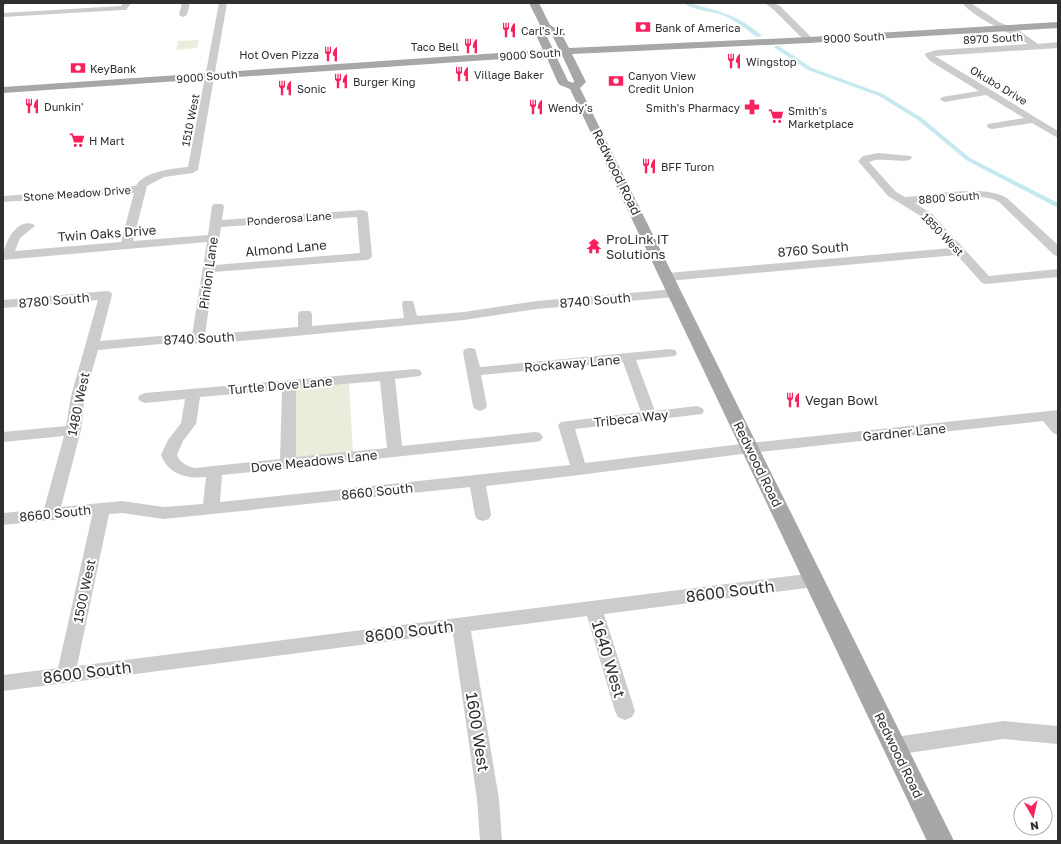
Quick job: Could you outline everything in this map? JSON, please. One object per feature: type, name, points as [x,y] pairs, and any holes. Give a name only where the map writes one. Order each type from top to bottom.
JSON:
[{"type":"main road","name":"Redwood Road","points":[[534,3],[546,27],[556,33],[580,82],[574,87]]},
{"type":"main road","name":"9000 South","points":[[3,90],[565,52],[809,40],[1058,25]]},
{"type":"main road","name":"Redwood Road","points":[[546,27],[540,33],[564,84],[574,87],[940,841]]},
{"type":"street","points":[[60,12],[65,3]]},
{"type":"street","points":[[3,15],[123,8],[126,3]]},
{"type":"street","points":[[183,14],[186,3]]},
{"type":"street","name":"1510 West","points":[[193,170],[223,3]]},
{"type":"street","points":[[769,3],[777,8],[809,40]]},
{"type":"street","points":[[966,3],[996,24],[1017,33],[1037,47]]},
{"type":"street","name":"8970 South","points":[[929,55],[937,53],[1058,45]]},
{"type":"street","name":"Okubo Drive","points":[[929,55],[933,59],[1058,135]]},
{"type":"street","points":[[945,99],[988,92]]},
{"type":"street","points":[[992,126],[1033,120]]},
{"type":"street","name":"1850 West","points":[[907,158],[890,156],[872,157],[863,161],[892,194],[928,216],[986,280],[1058,273]]},
{"type":"street","name":"Stone Meadow Drive","points":[[3,199],[140,189],[142,184],[155,176],[166,173],[193,170]]},
{"type":"street","points":[[126,246],[140,189]]},
{"type":"street","name":"8800 South","points":[[903,201],[982,194],[996,196],[1003,200],[1058,252]]},
{"type":"street","name":"Pinion Lane","points":[[198,340],[218,206]]},
{"type":"street","name":"Ponderosa Lane","points":[[215,224],[362,213],[366,256]]},
{"type":"street","points":[[5,256],[16,236],[29,226]]},
{"type":"street","name":"Twin Oaks Drive","points":[[5,256],[213,238]]},
{"type":"street","name":"8760 South","points":[[671,285],[960,252]]},
{"type":"street","name":"Almond Lane","points":[[209,269],[366,256]]},
{"type":"street","name":"8740 South","points":[[92,346],[160,340],[198,340],[479,315],[514,308],[671,285]]},
{"type":"street","name":"8780 South","points":[[3,304],[106,295]]},
{"type":"street","name":"1480 West","points":[[51,514],[73,430],[78,396],[106,295]]},
{"type":"street","points":[[509,295],[514,308]]},
{"type":"street","points":[[408,304],[411,321]]},
{"type":"street","points":[[305,314],[306,331]]},
{"type":"street","points":[[470,352],[480,406]]},
{"type":"street","name":"Rockaway Lane","points":[[473,372],[670,353]]},
{"type":"street","points":[[628,357],[650,416]]},
{"type":"street","name":"Turtle Dove Lane","points":[[145,398],[415,372]]},
{"type":"street","points":[[387,375],[394,452]]},
{"type":"street","points":[[288,463],[289,385]]},
{"type":"street","name":"Dove Meadows Lane","points":[[193,394],[188,424],[173,444],[169,455],[171,462],[185,471],[210,472],[535,437]]},
{"type":"street","name":"Tribeca Way","points":[[579,470],[566,425],[697,411]]},
{"type":"street","points":[[1052,416],[1058,430]]},
{"type":"street","name":"Gardner Lane","points":[[750,448],[1052,416]]},
{"type":"street","points":[[3,437],[73,430]]},
{"type":"street","name":"8660 South","points":[[3,519],[122,506],[164,513],[579,470],[750,448]]},
{"type":"street","points":[[206,509],[210,472]]},
{"type":"street","points":[[477,481],[483,515]]},
{"type":"street","name":"1500 West","points":[[66,674],[102,508]]},
{"type":"street","name":"8600 South","points":[[3,683],[814,580]]},
{"type":"street","name":"1640 West","points":[[593,607],[625,711]]},
{"type":"street","name":"1600 West","points":[[461,624],[488,799],[492,841]]},
{"type":"street","points":[[894,746],[1004,730],[1015,730],[1043,735],[1058,735]]},
{"type":"green space","points":[[199,40],[197,48],[176,50],[178,41]]},
{"type":"green space","points":[[349,383],[353,453],[297,458],[295,455],[297,388]]},
{"type":"waterway","points":[[687,3],[729,16],[759,36]]},
{"type":"waterway","points":[[777,47],[810,69],[881,95],[920,119],[968,159],[1034,192],[1058,206]]},
{"type":"place","name":"Bank of America","points":[[643,27]]},
{"type":"place","name":"Carl's Jr.","points":[[509,30]]},
{"type":"place","name":"Taco Bell","points":[[471,46]]},
{"type":"place","name":"Hot Oven Pizza","points":[[331,54]]},
{"type":"place","name":"Wingstop","points":[[734,61]]},
{"type":"place","name":"KeyBank","points":[[78,68]]},
{"type":"place","name":"Village Baker","points":[[462,74]]},
{"type":"place","name":"Burger King","points":[[341,81]]},
{"type":"place","name":"Canyon View Credit Union","points":[[616,81]]},
{"type":"place","name":"Sonic","points":[[285,88]]},
{"type":"place","name":"Dunkin'","points":[[32,106]]},
{"type":"place","name":"Wendy's","points":[[536,107]]},
{"type":"place","name":"Smith's Pharmacy","points":[[752,107]]},
{"type":"place","name":"Smith's Marketplace","points":[[776,116]]},
{"type":"place","name":"H Mart","points":[[77,140]]},
{"type":"place","name":"BFF Turon","points":[[649,166]]},
{"type":"place","name":"ProLink IT Solutions","points":[[594,246]]},
{"type":"place","name":"Vegan Bowl","points":[[793,400]]}]
